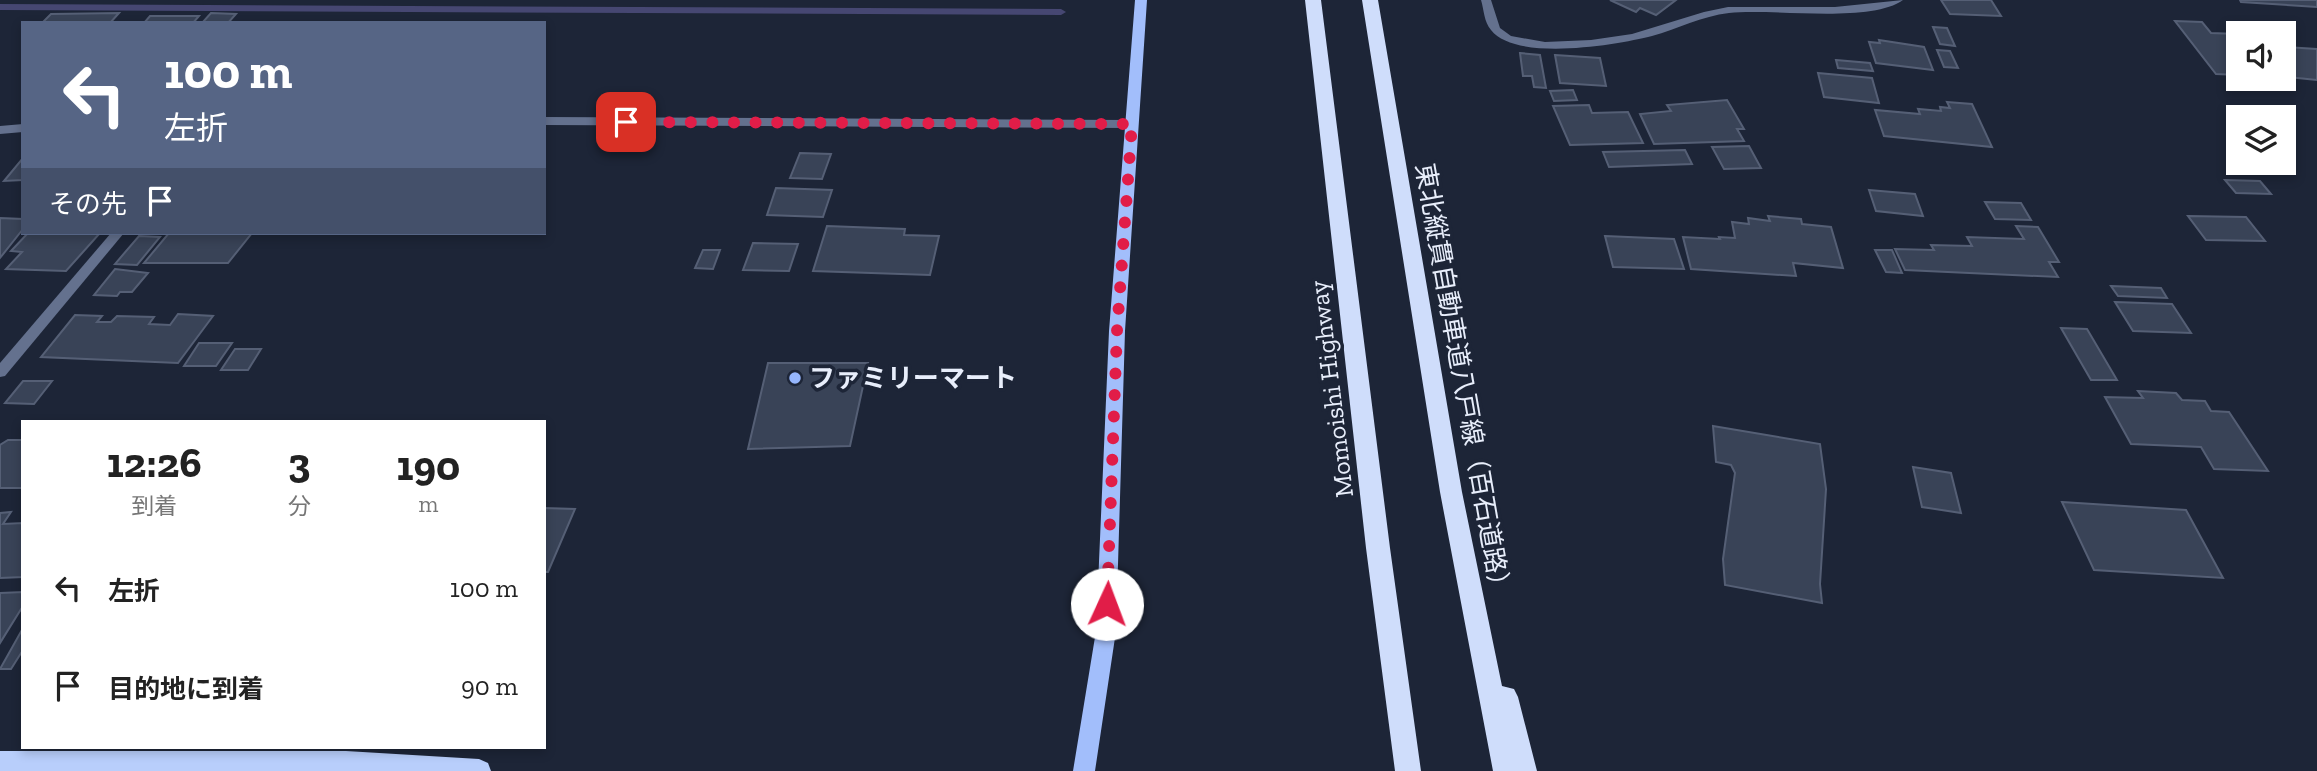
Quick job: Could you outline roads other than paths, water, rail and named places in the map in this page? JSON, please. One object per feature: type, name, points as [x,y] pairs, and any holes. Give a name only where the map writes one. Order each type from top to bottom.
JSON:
[{"type":"highway","name":"Momoishi Highway","points":[[1313,0],[1408,771]]},
{"type":"highway","name":"東北縦貫自動車道八戸線（百石道路）","points":[[1370,0],[1451,492],[1506,771]]},
{"type":"highway","points":[[1451,492],[1524,771]]},
{"type":"highway","points":[[1393,771],[1397,696]]},
{"type":"highway","points":[[0,762],[346,762],[479,771]]},
{"type":"main road","points":[[1084,771],[1105,631],[1117,331],[1141,0]]},
{"type":"street","points":[[1486,0],[1495,29],[1508,39],[1523,44],[1545,46],[1644,35],[1724,10],[1874,9],[1898,0]]},
{"type":"street","points":[[546,121],[1132,124]]},
{"type":"street","points":[[0,130],[21,128]]},
{"type":"street","points":[[0,372],[116,235]]},
{"type":"waterway","points":[[0,7],[1061,12]]},
{"type":"place","name":"ファミリーマート","points":[[795,378]]}]
